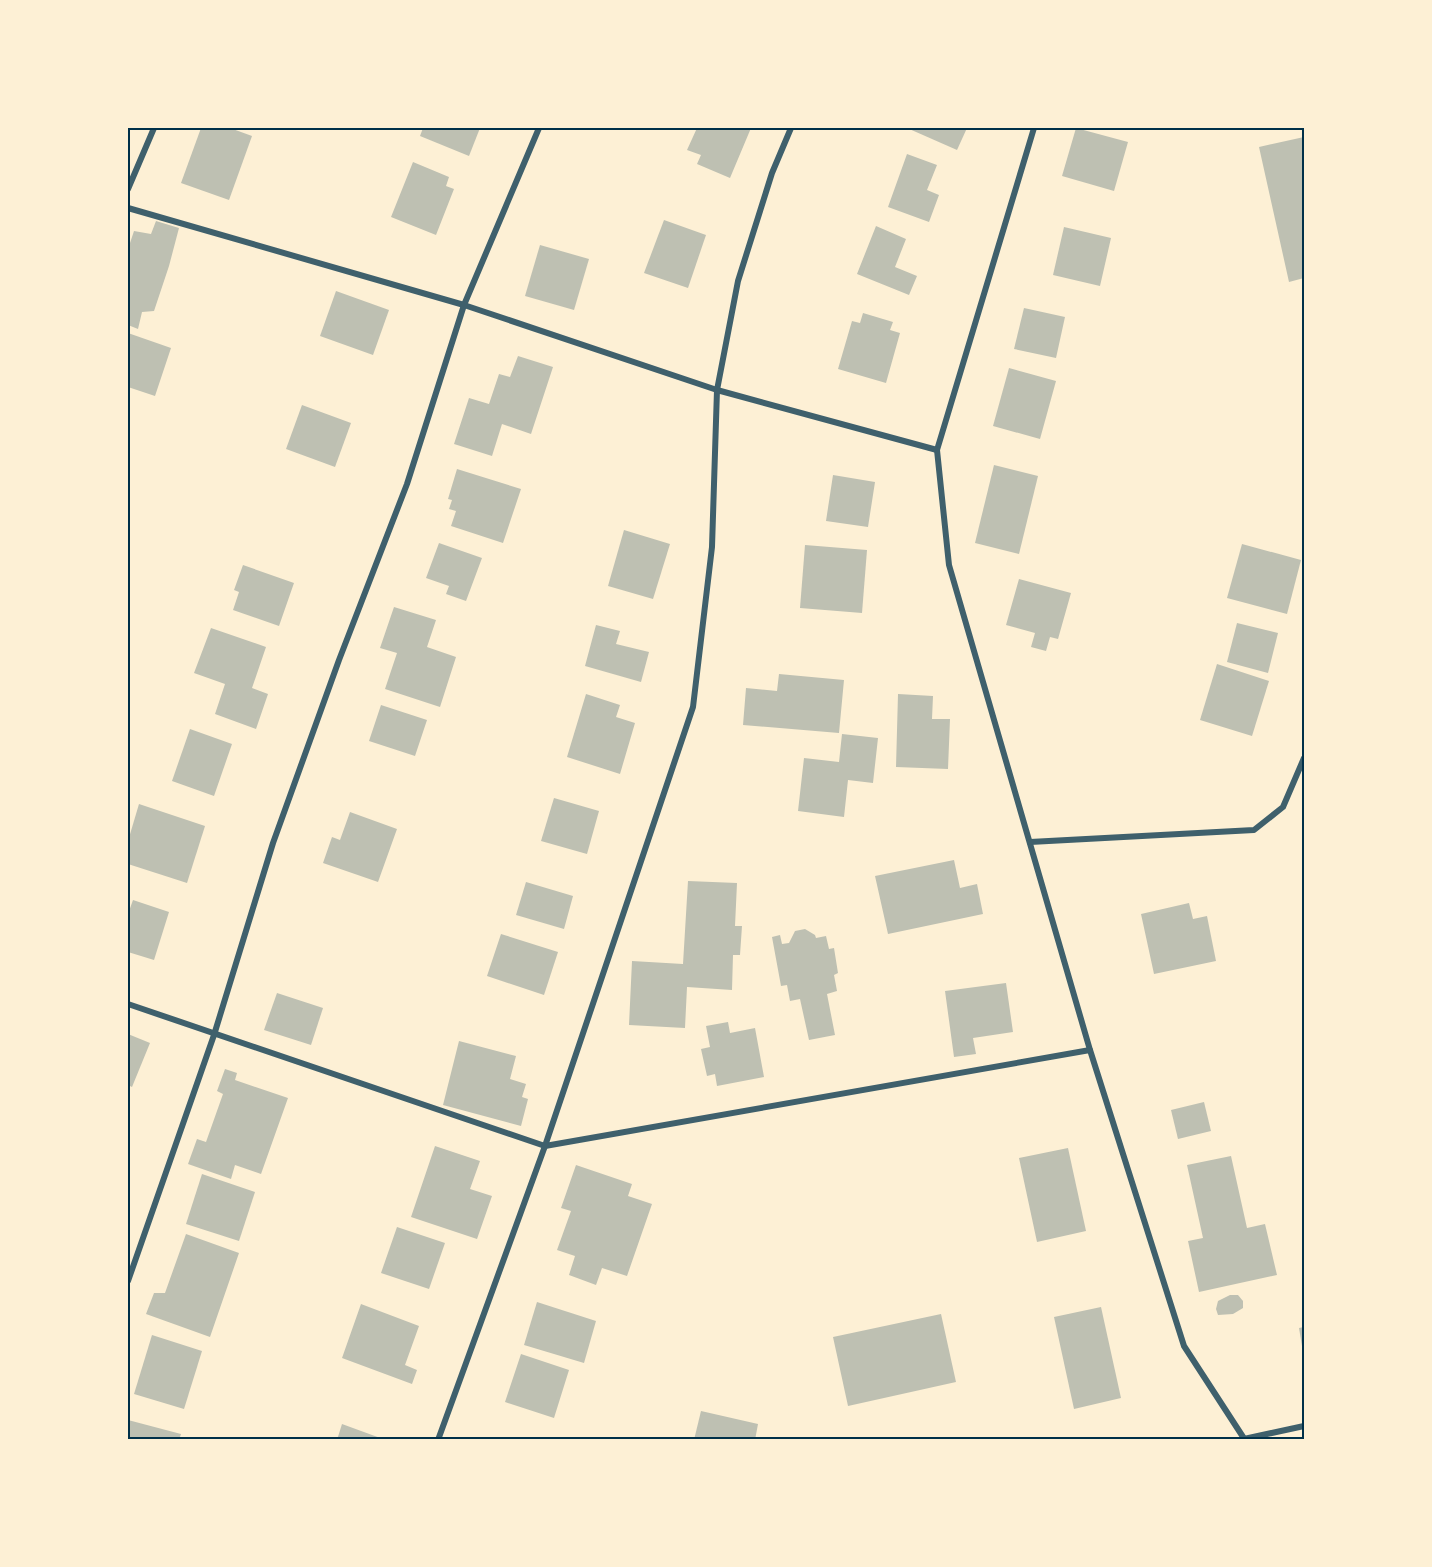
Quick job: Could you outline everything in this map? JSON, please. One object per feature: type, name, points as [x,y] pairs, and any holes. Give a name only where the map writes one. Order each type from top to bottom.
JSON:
[{"type":"street","points":[[128,189],[154,128]]},
{"type":"street","points":[[128,1281],[214,1035],[273,843],[339,660],[407,484],[464,305],[539,128]]},
{"type":"street","points":[[438,1440],[545,1146],[693,707],[712,547],[717,390],[738,281],[772,173],[791,128]]},
{"type":"street","points":[[1034,128],[937,450],[949,565],[1090,1050],[1184,1346],[1244,1439],[1305,1426]]},
{"type":"street","points":[[128,208],[464,305],[717,390],[937,450]]},
{"type":"street","points":[[1030,842],[1254,830],[1283,807],[1305,758]]},
{"type":"street","points":[[128,1004],[545,1146],[1090,1050]]},
{"type":"building","points":[[201,128],[230,128],[252,136],[229,200],[181,183]]},
{"type":"building","points":[[423,128],[480,128],[469,156],[420,136]]},
{"type":"building","points":[[697,128],[751,128],[730,178],[697,164],[701,155],[687,150]]},
{"type":"building","points":[[907,128],[967,128],[957,150]]},
{"type":"building","points":[[1076,128],[1128,142],[1114,191],[1062,176]]},
{"type":"building","points":[[1304,137],[1304,195],[1302,196],[1304,278],[1289,282],[1259,147]]},
{"type":"building","points":[[907,154],[937,165],[927,190],[939,195],[929,222],[888,207]]},
{"type":"building","points":[[413,162],[449,177],[446,186],[454,189],[436,235],[391,217]]},
{"type":"building","points":[[664,220],[706,235],[688,288],[644,273]]},
{"type":"building","points":[[156,221],[179,228],[154,311],[142,312],[138,329],[128,325],[128,249],[134,231],[151,234]]},
{"type":"building","points":[[876,226],[906,239],[895,267],[917,276],[909,295],[857,274]]},
{"type":"building","points":[[1064,227],[1111,238],[1100,286],[1053,275]]},
{"type":"building","points":[[540,245],[589,259],[574,310],[525,296]]},
{"type":"building","points":[[336,291],[389,310],[373,355],[320,336]]},
{"type":"building","points":[[1024,308],[1065,317],[1056,358],[1014,349]]},
{"type":"building","points":[[863,313],[893,322],[890,330],[900,333],[886,383],[838,369],[852,321],[860,323]]},
{"type":"building","points":[[128,333],[171,348],[155,396],[128,387]]},
{"type":"building","points":[[518,356],[553,367],[531,434],[502,424],[492,456],[454,444],[469,398],[489,404],[499,374],[510,377]]},
{"type":"building","points":[[1009,368],[1056,381],[1040,439],[993,426]]},
{"type":"building","points":[[302,405],[351,423],[335,467],[286,449]]},
{"type":"building","points":[[994,465],[1038,476],[1019,554],[975,543]]},
{"type":"building","points":[[457,469],[521,489],[503,543],[451,526],[456,511],[449,509],[452,500],[448,499]]},
{"type":"building","points":[[833,475],[875,482],[868,527],[826,521]]},
{"type":"building","points":[[624,530],[670,544],[653,599],[608,586]]},
{"type":"building","points":[[439,543],[482,558],[466,601],[446,594],[449,586],[426,578]]},
{"type":"building","points":[[1242,544],[1301,560],[1287,614],[1227,598]]},
{"type":"building","points":[[805,545],[867,550],[862,613],[800,608]]},
{"type":"building","points":[[243,565],[294,583],[279,626],[233,610],[239,592],[234,590]]},
{"type":"building","points":[[1019,579],[1071,593],[1058,639],[1050,637],[1046,651],[1031,647],[1035,633],[1006,625]]},
{"type":"building","points":[[394,607],[436,620],[427,647],[456,657],[440,707],[385,689],[397,653],[380,648]]},
{"type":"building","points":[[1237,623],[1278,633],[1268,673],[1227,662]]},
{"type":"building","points":[[596,625],[620,631],[616,644],[649,652],[641,682],[585,666]]},
{"type":"building","points":[[211,628],[266,647],[252,688],[268,694],[256,729],[215,714],[225,684],[194,673]]},
{"type":"building","points":[[1217,664],[1269,681],[1252,736],[1200,720]]},
{"type":"building","points":[[779,674],[844,680],[839,733],[743,725],[746,688],[777,691]]},
{"type":"building","points":[[586,694],[620,705],[616,717],[635,723],[620,774],[567,757]]},
{"type":"building","points":[[898,694],[933,696],[932,719],[950,719],[948,769],[896,767]]},
{"type":"building","points":[[381,705],[427,720],[415,756],[369,741]]},
{"type":"building","points":[[190,729],[232,744],[214,796],[172,781]]},
{"type":"building","points":[[842,734],[878,738],[873,783],[848,780],[844,817],[798,811],[804,758],[839,762]]},
{"type":"building","points":[[554,798],[599,811],[587,854],[541,841]]},
{"type":"building","points":[[139,804],[205,826],[187,883],[128,864],[128,841]]},
{"type":"building","points":[[350,812],[397,829],[378,882],[323,863],[332,837],[340,840]]},
{"type":"building","points":[[954,860],[960,888],[977,884],[983,914],[888,934],[875,876]]},
{"type":"building","points":[[688,881],[737,883],[735,926],[742,926],[740,955],[733,955],[732,990],[687,987],[685,1028],[629,1025],[632,961],[683,964]]},
{"type":"building","points":[[526,882],[573,896],[564,929],[516,915]]},
{"type":"building","points":[[133,900],[169,912],[154,960],[128,952],[128,914]]},
{"type":"building","points":[[1189,903],[1193,919],[1207,916],[1216,961],[1154,974],[1141,914]]},
{"type":"building","points":[[805,929],[816,938],[826,936],[829,949],[834,948],[838,973],[834,975],[837,991],[827,994],[835,1035],[809,1040],[800,999],[790,1001],[787,985],[781,986],[772,937],[780,935],[782,944],[789,943],[795,931]]},
{"type":"building","points":[[501,934],[558,952],[544,995],[487,976]]},
{"type":"building","points":[[1006,983],[1013,1032],[973,1038],[976,1054],[954,1057],[945,991]]},
{"type":"building","points":[[277,993],[323,1008],[311,1045],[264,1030]]},
{"type":"building","points":[[728,1022],[730,1033],[755,1028],[764,1077],[717,1086],[715,1074],[707,1076],[701,1049],[710,1047],[706,1026]]},
{"type":"building","points":[[128,1034],[150,1043],[132,1087],[128,1085]]},
{"type":"building","points":[[459,1041],[516,1056],[510,1079],[526,1084],[522,1097],[528,1099],[521,1126],[443,1105]]},
{"type":"building","points":[[225,1069],[237,1073],[235,1080],[288,1098],[261,1174],[235,1165],[231,1179],[188,1164],[197,1139],[206,1142],[223,1094],[217,1091]]},
{"type":"building","points":[[1204,1102],[1211,1131],[1178,1139],[1171,1110]]},
{"type":"building","points":[[435,1146],[480,1161],[470,1189],[492,1196],[477,1239],[411,1217]]},
{"type":"building","points":[[1068,1148],[1086,1231],[1037,1242],[1019,1158]]},
{"type":"building","points":[[1231,1156],[1247,1228],[1265,1224],[1277,1275],[1199,1292],[1188,1241],[1203,1238],[1187,1165]]},
{"type":"building","points":[[576,1165],[632,1184],[628,1196],[652,1204],[627,1276],[602,1268],[596,1285],[569,1275],[575,1256],[557,1250],[571,1211],[561,1208]]},
{"type":"building","points":[[202,1174],[255,1192],[239,1241],[186,1224]]},
{"type":"building","points":[[397,1227],[445,1243],[429,1289],[381,1273]]},
{"type":"building","points":[[186,1234],[239,1253],[210,1337],[146,1314],[154,1293],[165,1293]]},
{"type":"building","points":[[1230,1295],[1238,1295],[1243,1301],[1243,1308],[1233,1314],[1218,1315],[1216,1309],[1218,1301]]},
{"type":"building","points":[[537,1302],[596,1321],[584,1363],[524,1345]]},
{"type":"building","points":[[361,1304],[419,1326],[405,1365],[417,1370],[412,1384],[342,1358]]},
{"type":"building","points":[[1101,1307],[1121,1398],[1074,1409],[1054,1317]]},
{"type":"building","points":[[941,1314],[956,1382],[848,1406],[833,1337]]},
{"type":"building","points":[[1304,1327],[1304,1351],[1303,1352],[1299,1328]]},
{"type":"building","points":[[152,1335],[202,1351],[184,1409],[134,1394]]},
{"type":"building","points":[[521,1354],[569,1370],[554,1418],[505,1402]]},
{"type":"building","points":[[701,1411],[758,1424],[755,1440],[694,1440]]},
{"type":"building","points":[[128,1420],[181,1434],[179,1440],[128,1440]]},
{"type":"building","points":[[342,1424],[383,1439],[383,1440],[337,1440]]}]
